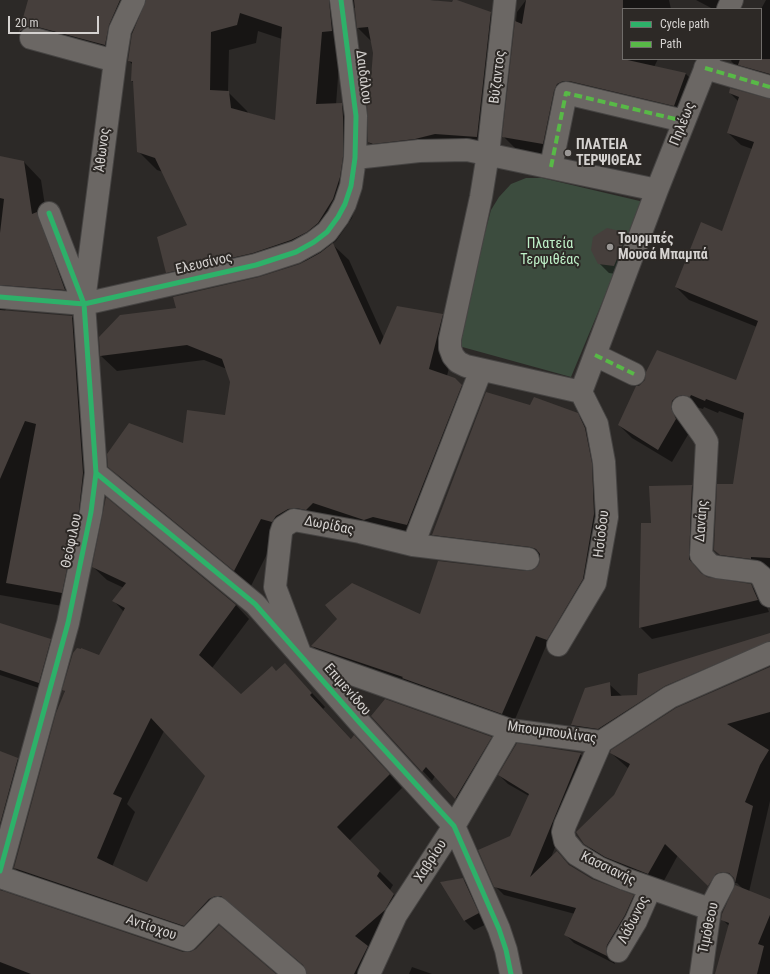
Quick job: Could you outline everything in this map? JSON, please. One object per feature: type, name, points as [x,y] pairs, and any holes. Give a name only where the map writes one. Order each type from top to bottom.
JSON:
[{"type":"street","name":"Άθωνος","points":[[84,304],[114,61],[120,30],[134,0]]},
{"type":"street","name":"Δαιδάλου","points":[[341,0],[356,116],[355,158]]},
{"type":"street","name":"Βύζαντος","points":[[488,154],[506,0]]},
{"type":"street","points":[[31,38],[114,61]]},
{"type":"street","points":[[707,64],[770,88]]},
{"type":"street","name":"Πηλέως","points":[[657,190],[707,64]]},
{"type":"street","points":[[551,167],[566,93],[684,121]]},
{"type":"street","points":[[355,158],[455,149],[488,154],[657,190],[581,392],[481,370],[458,362],[451,352],[450,339],[480,205],[488,154]]},
{"type":"street","name":"Ελευσίνος","points":[[0,297],[84,304],[256,265],[296,252],[314,242],[327,232],[338,217],[345,204],[351,186],[355,158]]},
{"type":"street","name":"Θεόφιλου","points":[[0,871],[68,623],[91,512],[96,473],[84,304],[49,213]]},
{"type":"street","points":[[595,355],[634,374]]},
{"type":"street","points":[[413,546],[481,370]]},
{"type":"street","name":"Ησίοδου","points":[[558,645],[595,583],[607,517],[604,462],[597,424],[581,392]]},
{"type":"street","name":"Δανάης","points":[[683,406],[707,442],[701,555],[710,565],[756,572],[762,577],[770,596]]},
{"type":"street","name":"Επιμενίδου","points":[[96,473],[255,604],[454,826],[499,928],[506,950],[511,974]]},
{"type":"street","name":"Δωρίδας","points":[[301,656],[275,587],[274,577],[283,527],[294,520],[301,520],[413,546],[528,559]]},
{"type":"street","name":"Μπουμπουλίνας","points":[[301,656],[510,730],[601,742],[670,697],[770,653]]},
{"type":"street","name":"Χαβρίου","points":[[369,974],[396,915],[454,826],[510,730]]},
{"type":"street","name":"Κασσιανής","points":[[601,742],[565,825],[563,832],[565,842],[576,854],[599,868],[710,909]]},
{"type":"street","name":"Αντίοχου","points":[[0,877],[187,940],[218,908],[295,974]]},
{"type":"street","name":"Τιμόθεου","points":[[701,974],[710,909],[723,884]]},
{"type":"street","name":"Λάδωνος","points":[[618,951],[636,920],[650,888]]},
{"type":"green space","name":"Πλατεία Τερψιθέας","points":[[526,178],[542,178],[644,202],[571,377],[455,345],[491,210],[499,197],[511,184]]},
{"type":"building","points":[[28,0],[120,0],[109,25],[105,45],[34,26],[27,26],[19,32]]},
{"type":"building","points":[[146,0],[329,0],[332,31],[322,32],[316,104],[342,103],[343,157],[340,177],[333,199],[318,223],[307,232],[291,240],[253,253],[166,273],[157,237],[187,225],[155,158],[137,152],[133,81],[131,81],[132,62],[128,61],[132,34]],"holes":[[[240,13],[282,27],[275,120],[231,108],[229,91],[210,90],[211,32],[237,25]]]},
{"type":"building","points":[[354,0],[430,0],[452,2],[453,0],[457,0],[491,12],[477,137],[435,134],[415,139],[373,144],[368,142],[367,102],[371,102],[370,90],[373,53],[368,27],[357,28]]},
{"type":"building","points":[[526,0],[623,0],[622,60],[686,73],[674,106],[569,81],[563,81],[557,84],[554,91],[543,144],[502,137],[515,21],[522,24]]},
{"type":"building","points":[[770,59],[770,74],[738,65],[740,60]]},
{"type":"building","points":[[730,88],[770,99],[770,558],[751,557],[751,559],[720,555],[714,550],[717,484],[733,484],[744,413],[691,395],[690,397],[682,395],[676,397],[672,401],[671,408],[676,419],[658,450],[618,425],[636,386],[639,386],[645,380],[646,372],[657,350],[736,380],[758,321],[675,287],[701,222],[722,231],[754,142],[727,133],[739,97],[729,93]]},
{"type":"building","points":[[0,156],[24,161],[32,214],[37,212],[65,290],[0,285],[0,233],[4,199],[0,198]]},
{"type":"building","name":"Τουρμπές Μουσά Μπαμπά","points":[[607,228],[620,231],[625,239],[614,266],[598,264],[591,250],[593,237]]},
{"type":"building","points":[[333,243],[380,345],[397,306],[443,314],[429,369],[455,378],[462,385],[407,525],[373,517],[364,520],[313,503],[306,510],[296,508],[288,509],[276,516],[272,522],[261,519],[234,571],[108,467],[107,454],[129,423],[183,443],[187,410],[225,415],[230,382],[222,359],[187,345],[100,356],[99,337],[120,315],[176,308],[173,297],[259,277],[300,264],[320,253]]},
{"type":"building","points":[[0,310],[72,316],[83,473],[79,510],[62,593],[6,583],[36,424],[25,421],[0,479]]},
{"type":"building","points":[[486,392],[530,405],[534,397],[578,413],[585,428],[592,463],[594,514],[583,579],[547,640],[536,636],[502,714],[402,678],[403,677],[311,646],[337,619],[325,605],[352,583],[420,614],[438,561],[526,571],[533,570],[538,566],[540,554],[536,549],[530,547],[432,535]]},
{"type":"building","points":[[692,485],[689,559],[701,573],[707,577],[751,584],[758,600],[639,628],[641,523],[651,523],[649,486]]},
{"type":"building","points":[[106,497],[236,605],[199,655],[241,694],[272,666],[276,671],[285,663],[312,693],[310,695],[351,739],[354,735],[390,774],[337,827],[380,871],[377,876],[394,894],[385,910],[355,936],[368,946],[354,974],[307,974],[303,965],[221,896],[215,896],[209,899],[184,926],[14,868],[56,713],[65,691],[62,690],[73,653],[77,648],[81,648],[99,655],[125,608],[112,601],[126,583],[92,567]],"holes":[[[151,718],[205,776],[147,882],[97,858],[122,798],[113,794]]]},
{"type":"building","points":[[0,623],[51,639],[39,683],[0,670]]},
{"type":"building","points":[[770,633],[770,641],[665,686],[598,729],[571,725],[585,688],[610,682],[611,696],[637,695],[638,674]]},
{"type":"building","points":[[770,667],[770,712],[727,724],[769,750],[760,765],[745,802],[753,806],[735,883],[734,878],[729,873],[722,872],[716,874],[708,886],[665,844],[648,874],[605,857],[584,844],[576,832],[614,795],[630,764],[610,753],[611,750],[676,708]]},
{"type":"building","points":[[385,699],[492,737],[455,799],[426,767],[422,772],[371,716]]},
{"type":"building","points":[[517,743],[581,753],[530,877],[557,851],[569,865],[592,879],[634,895],[625,915],[607,945],[607,956],[564,935],[576,908],[494,887],[478,850],[510,836],[529,794],[498,775]]},
{"type":"building","points":[[0,751],[18,758],[0,824]]},
{"type":"building","points":[[463,878],[479,913],[464,921],[440,882]]},
{"type":"building","points":[[735,885],[770,899],[770,915],[758,944],[764,946],[757,974],[715,974],[729,923],[721,920],[722,914]]},
{"type":"building","points":[[0,890],[183,952],[190,952],[196,949],[219,925],[276,974],[31,974],[0,962]]},
{"type":"marked path","points":[[705,68],[770,87]]},
{"type":"marked path","points":[[551,167],[566,93],[684,121]]},
{"type":"marked path","points":[[595,355],[634,374]]},
{"type":"cycle path","points":[[0,297],[84,304],[256,265],[296,252],[314,242],[327,232],[345,204],[351,186],[355,158],[356,116],[341,0]]},
{"type":"cycle path","points":[[0,871],[68,623],[91,512],[96,473],[84,304],[49,213]]},
{"type":"cycle path","points":[[96,473],[255,604],[360,723],[454,826],[499,929],[506,950],[511,974]]},
{"type":"place","name":"ΠΛΑΤΕΙΑ ΤΕΡΨΙΘΕΑΣ","points":[[568,153]]},
{"type":"place","name":"Τουρμπές Μουσά Μπαμπά","points":[[610,247]]}]
